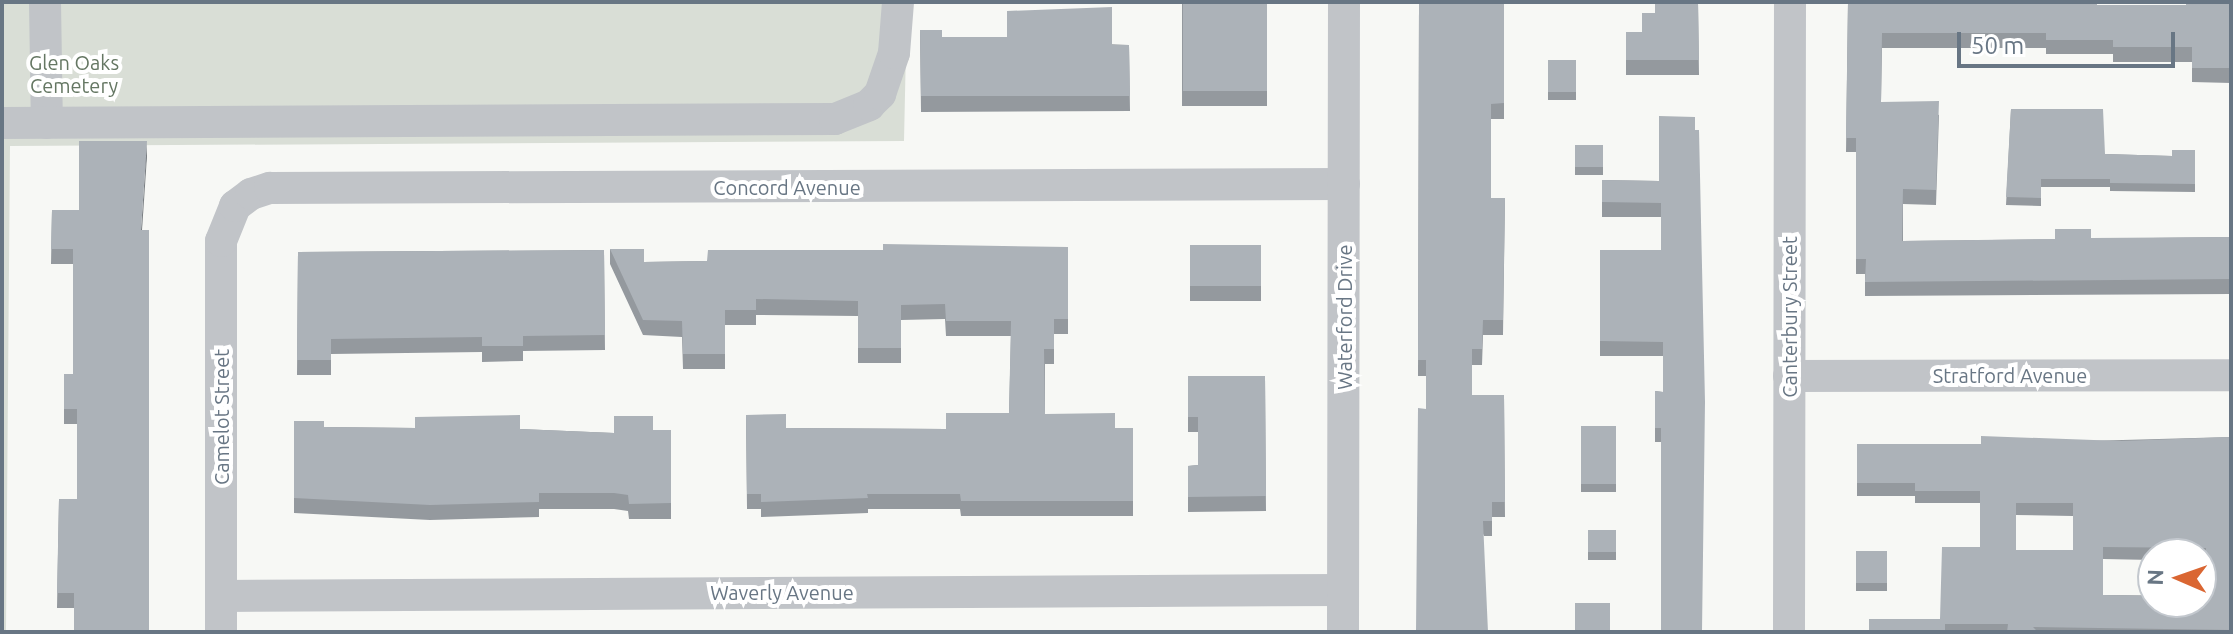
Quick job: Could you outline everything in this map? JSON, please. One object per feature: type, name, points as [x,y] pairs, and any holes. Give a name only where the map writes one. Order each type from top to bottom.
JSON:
[{"type":"street","points":[[45,2],[47,123]]},
{"type":"street","points":[[2,123],[835,119],[869,105],[880,94],[894,53],[898,2]]},
{"type":"street","name":"Waterford Drive","points":[[1343,632],[1344,2]]},
{"type":"street","name":"Canterbury Street","points":[[1789,632],[1790,2]]},
{"type":"street","name":"Concord Avenue","points":[[235,206],[270,188],[1344,184]]},
{"type":"street","name":"Camelot Street","points":[[221,632],[221,241],[235,206]]},
{"type":"street","name":"Stratford Avenue","points":[[1789,376],[2231,375]]},
{"type":"street","name":"Waverly Avenue","points":[[221,596],[1343,590]]},
{"type":"green space","name":"Glen Oaks Cemetery","points":[[2,2],[907,2],[904,141],[10,146],[6,632],[2,632]]},
{"type":"building","points":[[1183,2],[1267,2],[1267,91],[1183,91]]},
{"type":"building","points":[[1419,2],[1504,2],[1504,103],[1491,104],[1491,198],[1505,198],[1503,320],[1483,320],[1482,349],[1472,349],[1472,395],[1504,395],[1505,502],[1492,502],[1492,521],[1483,521],[1488,632],[1416,632],[1418,408],[1426,409],[1426,360],[1418,360]]},
{"type":"building","points":[[1655,2],[1698,2],[1699,60],[1626,60],[1626,32],[1642,32],[1642,13],[1655,13]]},
{"type":"building","points":[[1848,2],[2186,5],[2186,2],[2231,2],[2231,68],[2192,68],[2192,47],[2113,47],[2113,40],[2046,40],[2046,33],[1882,33],[1881,102],[1939,101],[1936,190],[1903,189],[1902,241],[2055,239],[2055,229],[2091,229],[2091,238],[2231,237],[2231,279],[1865,282],[1866,259],[1856,259],[1856,138],[1846,138]]},
{"type":"building","points":[[1112,7],[1112,45],[1129,45],[1130,96],[921,96],[920,30],[942,30],[942,37],[1007,37],[1007,11]]},
{"type":"building","points":[[1548,60],[1576,60],[1576,92],[1548,92]]},
{"type":"building","points":[[2011,109],[2103,109],[2105,154],[2172,156],[2172,150],[2195,150],[2195,184],[2041,179],[2041,198],[2006,197]]},
{"type":"building","points":[[1659,116],[1695,117],[1695,130],[1699,130],[1705,402],[1702,632],[1661,632],[1661,428],[1655,428],[1655,391],[1663,392],[1663,342],[1600,341],[1600,250],[1661,250],[1661,203],[1602,202],[1602,180],[1659,181]]},
{"type":"building","points":[[79,141],[147,141],[141,230],[149,230],[149,632],[74,632],[74,593],[57,593],[59,499],[77,499],[77,409],[64,409],[64,374],[73,374],[73,249],[51,249],[52,210],[79,210]]},
{"type":"building","points":[[1575,145],[1603,145],[1603,167],[1575,167]]},
{"type":"building","points":[[883,244],[1068,247],[1068,319],[1054,319],[1054,349],[1044,349],[1045,414],[1115,413],[1115,428],[1133,428],[1133,501],[961,501],[960,494],[867,494],[868,498],[761,502],[761,494],[747,494],[746,415],[786,414],[786,428],[946,429],[946,413],[1009,413],[1011,321],[946,321],[945,304],[901,305],[901,348],[858,348],[858,301],[756,299],[756,310],[725,310],[725,354],[683,354],[682,321],[643,320],[610,249],[644,249],[644,262],[707,261],[708,250],[883,250]]},
{"type":"building","points":[[1190,245],[1261,245],[1261,286],[1190,286]]},
{"type":"building","points":[[604,250],[605,335],[523,336],[523,346],[482,346],[482,337],[331,339],[331,360],[297,360],[298,252]]},
{"type":"building","points":[[1188,376],[1265,376],[1266,496],[1188,497],[1188,466],[1198,465],[1198,417],[1188,417]]},
{"type":"building","points":[[520,415],[520,429],[614,433],[614,416],[653,416],[653,430],[671,430],[671,503],[629,504],[628,495],[614,493],[539,493],[539,502],[430,505],[294,498],[294,421],[324,421],[324,427],[415,428],[415,417]]},
{"type":"building","points":[[1581,426],[1616,426],[1616,484],[1581,484]]},
{"type":"building","points":[[1981,436],[2121,441],[2231,437],[2231,630],[2033,627],[2038,632],[2007,632],[2008,624],[1945,624],[1945,632],[1869,632],[1869,619],[1940,619],[1942,547],[1980,547],[1980,491],[1915,491],[1915,483],[1857,483],[1857,444],[1981,444]],"holes":[[[2016,503],[2073,503],[2073,550],[2016,550]]]},
{"type":"building","points":[[1588,530],[1616,530],[1616,552],[1588,552]]},
{"type":"building","points":[[1856,551],[1887,551],[1887,583],[1856,583]]},
{"type":"building","points":[[1575,603],[1610,603],[1610,632],[1575,632]]}]
